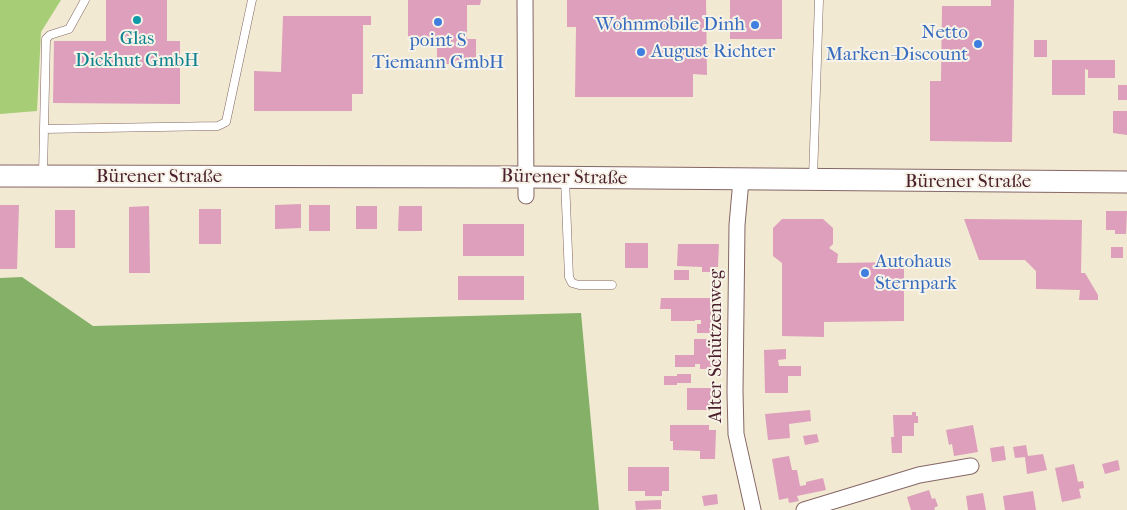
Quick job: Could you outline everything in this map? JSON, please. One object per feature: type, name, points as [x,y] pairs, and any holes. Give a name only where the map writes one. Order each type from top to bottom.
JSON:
[{"type":"main road","name":"Bürener Straße","points":[[0,176],[526,186],[565,177],[1127,182]]},
{"type":"street","points":[[525,0],[526,186]]},
{"type":"street","name":"Alter Schützenweg","points":[[740,180],[737,225],[736,434],[753,510]]},
{"type":"street","points":[[804,510],[919,475],[971,466]]},
{"type":"lane","points":[[43,177],[46,39],[50,35],[69,29],[85,0]]},
{"type":"lane","points":[[44,129],[218,126],[226,122],[252,0]]},
{"type":"lane","points":[[813,180],[819,0]]},
{"type":"lane","points":[[565,177],[569,277],[572,283],[579,285],[612,285]]},
{"type":"green space","points":[[0,0],[61,0],[41,32],[37,111],[0,114]]},
{"type":"green space","points":[[22,277],[93,326],[581,313],[599,510],[0,510],[0,278]]},
{"type":"building","points":[[106,0],[167,0],[167,41],[180,41],[180,104],[53,103],[54,41],[106,41]]},
{"type":"building","name":"point S Tiemann GmbH","points":[[408,0],[481,0],[480,5],[467,5],[467,39],[476,39],[476,64],[437,64],[437,39],[408,39]]},
{"type":"building","name":"August Richter","points":[[567,0],[706,0],[707,75],[693,74],[693,97],[575,97],[576,27],[567,27]]},
{"type":"building","points":[[730,0],[782,0],[782,39],[730,39]]},
{"type":"building","name":"Netto Marken-Discount","points":[[991,0],[1014,0],[1012,142],[930,141],[930,81],[941,81],[942,6],[991,6]]},
{"type":"building","points":[[283,16],[371,16],[371,25],[363,25],[363,94],[352,94],[352,111],[254,111],[254,71],[281,72]]},
{"type":"building","points":[[1034,40],[1047,40],[1047,57],[1034,57]]},
{"type":"building","points":[[1052,60],[1115,60],[1115,78],[1088,78],[1088,70],[1085,69],[1085,95],[1052,95]]},
{"type":"building","points":[[1118,85],[1127,85],[1127,100],[1118,100]]},
{"type":"building","points":[[1113,111],[1127,111],[1127,135],[1113,133]]},
{"type":"building","points":[[301,204],[301,228],[275,229],[275,205]]},
{"type":"building","points":[[0,205],[19,205],[17,269],[0,269]]},
{"type":"building","points":[[309,205],[330,205],[330,231],[309,231]]},
{"type":"building","points":[[149,206],[150,273],[129,273],[129,207]]},
{"type":"building","points":[[356,206],[377,206],[377,229],[356,229]]},
{"type":"building","points":[[399,206],[422,206],[422,231],[398,231]]},
{"type":"building","points":[[199,209],[221,209],[221,244],[199,244]]},
{"type":"building","points":[[55,210],[75,210],[75,248],[55,248]]},
{"type":"building","points":[[1106,211],[1127,211],[1126,234],[1115,234],[1115,230],[1106,230]]},
{"type":"building","points":[[782,219],[823,219],[833,228],[833,244],[829,248],[838,254],[837,263],[904,262],[904,321],[824,322],[824,337],[782,336],[782,263],[773,256],[773,228]]},
{"type":"building","points":[[964,219],[1082,220],[1081,273],[1085,273],[1098,295],[1098,300],[1079,300],[1080,290],[1036,289],[1036,271],[1025,260],[979,260]]},
{"type":"building","points":[[463,224],[524,224],[524,256],[463,256]]},
{"type":"building","points":[[625,243],[648,243],[648,268],[625,268]]},
{"type":"building","points":[[678,244],[719,244],[718,267],[710,267],[710,272],[702,272],[702,267],[677,266]]},
{"type":"building","points":[[1111,247],[1123,247],[1123,258],[1111,258]]},
{"type":"building","points":[[674,270],[689,270],[689,280],[674,280]]},
{"type":"building","points":[[458,276],[524,276],[524,300],[458,300]]},
{"type":"building","points":[[661,298],[718,298],[718,320],[712,320],[712,333],[697,333],[697,324],[701,324],[701,320],[671,321],[671,309],[660,309]]},
{"type":"building","points":[[694,339],[717,339],[717,364],[715,364],[715,369],[700,369],[700,364],[695,364],[695,367],[675,367],[675,355],[694,355]]},
{"type":"building","points":[[786,349],[786,359],[778,360],[779,366],[801,366],[801,376],[788,376],[788,393],[765,393],[764,350]]},
{"type":"building","points":[[677,374],[691,374],[691,383],[664,385],[664,376],[677,376]]},
{"type":"building","points":[[687,388],[716,388],[717,410],[687,410]]},
{"type":"building","points":[[810,410],[811,421],[789,424],[790,438],[768,440],[765,414]]},
{"type":"building","points":[[912,412],[916,412],[916,416],[918,416],[918,423],[914,423],[914,436],[902,436],[902,453],[892,453],[891,437],[894,437],[893,415],[912,415]]},
{"type":"building","points":[[670,425],[709,425],[709,430],[716,430],[715,459],[700,459],[700,451],[673,450],[673,441],[670,441]]},
{"type":"building","points":[[973,425],[978,452],[954,456],[952,444],[949,445],[946,430]]},
{"type":"building","points":[[817,434],[819,442],[805,445],[803,436]]},
{"type":"building","points":[[1026,445],[1028,456],[1043,454],[1047,470],[1027,474],[1025,457],[1015,458],[1013,447]]},
{"type":"building","points":[[1004,446],[1006,460],[992,462],[990,448]]},
{"type":"building","points":[[789,456],[792,470],[797,470],[800,486],[806,485],[806,482],[823,478],[826,490],[797,496],[799,501],[789,503],[788,498],[779,500],[772,459]]},
{"type":"building","points":[[1118,460],[1120,470],[1105,474],[1102,464]]},
{"type":"building","points":[[1074,464],[1078,482],[1083,481],[1084,488],[1079,489],[1081,498],[1062,502],[1055,468]]},
{"type":"building","points":[[628,467],[669,467],[669,491],[662,491],[662,496],[645,496],[645,491],[628,491]]},
{"type":"building","points":[[929,490],[932,499],[935,498],[938,506],[934,508],[935,510],[911,510],[907,497]]},
{"type":"building","points":[[1033,491],[1036,510],[1005,510],[1003,496]]},
{"type":"building","points":[[983,493],[986,510],[968,510],[966,496]]},
{"type":"building","points":[[717,494],[718,504],[704,506],[702,496]]},
{"type":"building","points":[[661,500],[661,509],[636,510],[635,501]]},
{"type":"place","name":"Glas Dickhut GmbH","points":[[137,20]]},
{"type":"place","name":"point S Tiemann GmbH","points":[[438,22]]},
{"type":"place","name":"Wohnmobile Dinh","points":[[755,25]]},
{"type":"place","name":"Netto Marken-Discount","points":[[978,44]]},
{"type":"place","name":"August Richter","points":[[641,52]]},
{"type":"place","name":"Autohaus Sternpark","points":[[865,273]]}]
